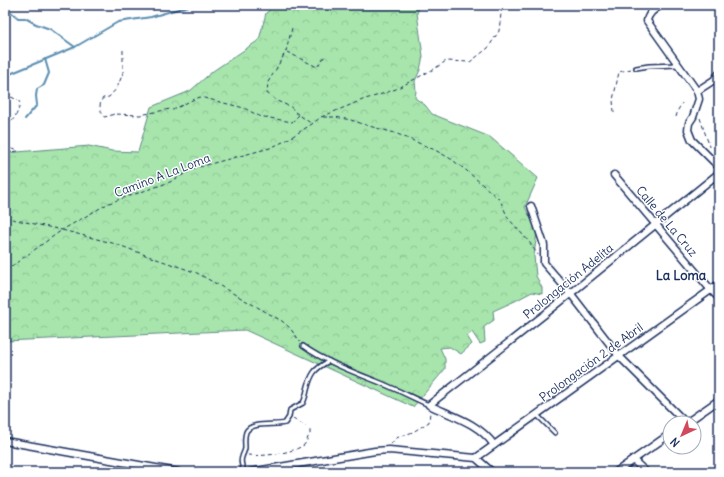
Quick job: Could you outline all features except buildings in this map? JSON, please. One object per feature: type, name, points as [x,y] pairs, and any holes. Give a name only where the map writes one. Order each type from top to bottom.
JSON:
[{"type":"street","points":[[661,5],[650,13],[647,17],[647,21],[697,90],[699,99],[693,117],[689,123],[688,130],[692,140],[719,167]]},
{"type":"street","points":[[697,90],[714,80],[719,74]]},
{"type":"street","name":"Prolongación Adelita","points":[[429,405],[571,294],[719,172]]},
{"type":"street","name":"Calle de La Cruz","points":[[614,175],[655,225],[719,298]]},
{"type":"street","points":[[531,206],[544,245],[544,263],[571,294],[619,356],[678,415]]},
{"type":"street","name":"Prolongación 2 de Abril","points":[[476,458],[719,284]]},
{"type":"street","points":[[697,415],[719,400]]},
{"type":"street","points":[[429,405],[474,425],[486,434],[494,445]]},
{"type":"street","points":[[616,472],[662,440]]},
{"type":"street","points":[[5,441],[178,472]]},
{"type":"street","points":[[250,472],[375,451],[389,450],[476,458],[492,472]]},
{"type":"street","points":[[633,460],[646,472]]},
{"type":"lane","points":[[636,68],[678,65]]},
{"type":"lane","points":[[303,346],[329,361],[389,386],[429,405]]},
{"type":"lane","points":[[245,472],[242,467],[242,458],[244,454],[246,432],[254,425],[282,424],[285,422],[289,418],[290,410],[303,403],[310,379],[314,372],[321,365],[329,361]]},
{"type":"lane","points":[[537,415],[555,433]]},
{"type":"path","name":"Camino A La Loma","points":[[5,270],[62,230],[109,203],[170,182],[195,168],[270,148],[285,141],[321,117],[365,98],[396,89],[446,61],[470,62],[488,48],[499,31],[502,5]]},
{"type":"path","points":[[292,28],[286,51],[268,82],[267,93],[277,101],[291,107],[312,124]]},
{"type":"path","points":[[123,50],[123,73],[117,88],[109,97],[103,98],[100,102],[104,117],[114,114],[140,115],[170,109],[173,110],[200,97],[244,108],[259,116],[292,122],[299,115]]},
{"type":"path","points":[[286,51],[317,67],[325,56]]},
{"type":"path","points":[[614,112],[613,100],[619,72],[636,68]]},
{"type":"path","points":[[5,100],[11,96],[20,103],[14,120],[5,129]]},
{"type":"path","points":[[676,117],[682,103]]},
{"type":"path","points":[[696,108],[708,142],[709,157]]},
{"type":"path","points":[[321,117],[335,117],[351,120],[395,133],[435,150],[451,160],[467,171],[500,200],[508,218],[530,243],[544,263]]},
{"type":"path","points":[[5,147],[18,151],[5,153]]},
{"type":"path","points":[[5,220],[12,219],[116,244],[196,273],[282,321],[290,328],[303,346]]},
{"type":"path","points":[[389,450],[389,445],[396,438],[413,432],[430,422],[429,405]]},
{"type":"path","points":[[244,454],[254,456],[271,455],[288,452],[304,444],[307,441],[310,430],[306,426],[289,418]]},
{"type":"green space","points":[[275,5],[420,5],[417,13],[423,56],[420,70],[415,81],[415,98],[425,105],[432,114],[490,137],[538,178],[525,207],[537,231],[534,256],[536,276],[542,288],[542,294],[532,292],[493,311],[494,320],[484,327],[485,342],[480,344],[472,332],[467,336],[472,344],[461,354],[450,347],[440,348],[445,359],[445,369],[413,407],[245,330],[5,341],[5,153],[89,146],[112,151],[138,152],[151,107],[190,91],[213,71],[259,40],[266,13]]},
{"type":"waterway","points":[[5,76],[75,47],[118,22],[151,17],[192,5]]},
{"type":"waterway","points":[[5,7],[18,18],[25,18],[50,29],[75,47]]},
{"type":"waterway","points":[[25,119],[37,105],[37,89],[44,85],[49,73],[45,59]]},
{"type":"district","name":"La Loma","points":[[681,275]]}]
